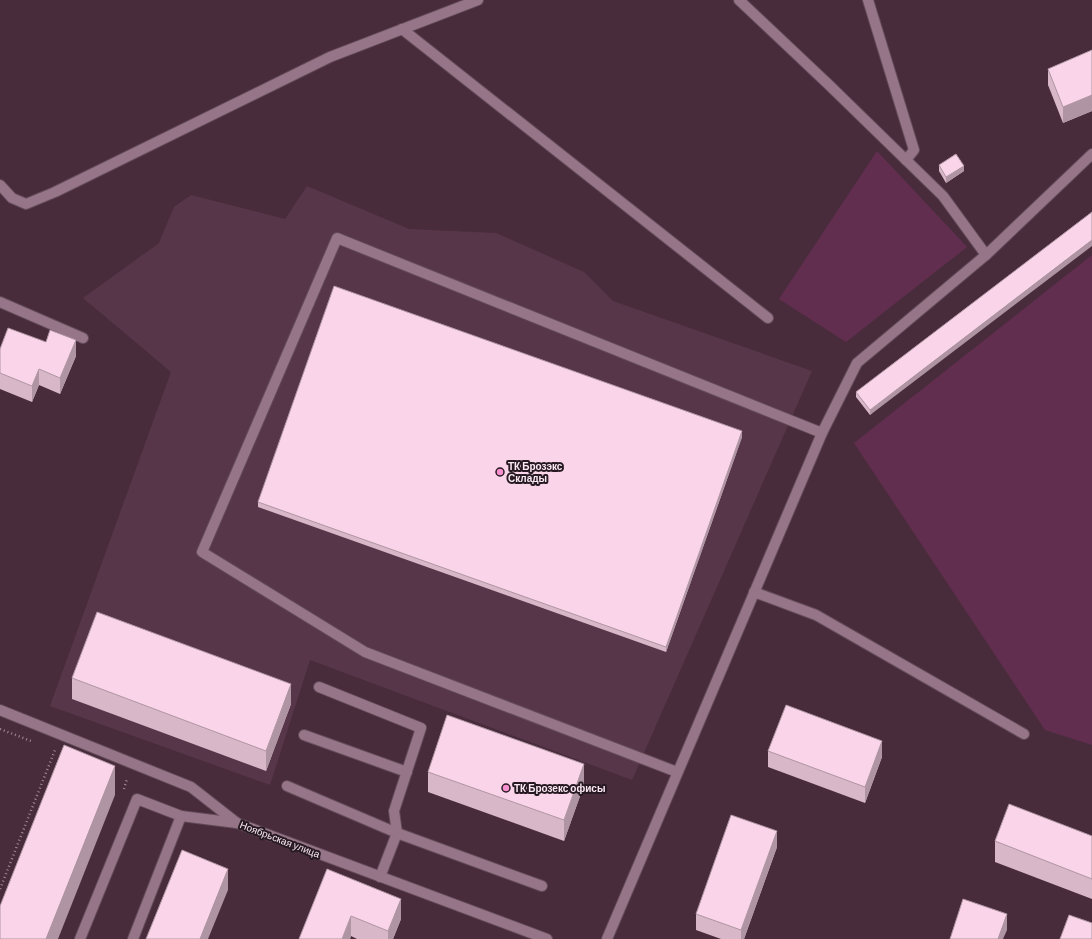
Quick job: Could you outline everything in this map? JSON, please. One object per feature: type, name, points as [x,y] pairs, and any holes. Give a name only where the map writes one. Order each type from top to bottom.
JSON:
[{"type":"street","points":[[0,185],[12,198],[26,204],[55,192],[330,57],[478,0]]},
{"type":"street","points":[[739,0],[943,196],[986,255]]},
{"type":"street","points":[[868,0],[914,150],[906,160]]},
{"type":"street","points":[[402,29],[768,318]]},
{"type":"street","points":[[607,939],[822,433],[857,363],[986,255],[1092,154]]},
{"type":"street","points":[[677,772],[365,652],[202,552],[337,238],[822,433]]},
{"type":"street","points":[[0,302],[83,338]]},
{"type":"street","points":[[754,592],[816,615],[1024,734]]},
{"type":"street","points":[[319,687],[421,728],[394,811],[397,833],[380,877]]},
{"type":"street","points":[[0,722],[2,711]]},
{"type":"street","name":"Ноябрьская улица","points":[[2,711],[190,787],[237,823],[547,939]]},
{"type":"street","points":[[304,735],[407,772]]},
{"type":"street","points":[[287,786],[397,833],[542,886]]},
{"type":"street","points":[[80,939],[137,799],[181,816],[237,823]]},
{"type":"street","points":[[133,939],[181,816]]},
{"type":"path","points":[[0,729],[34,742]]},
{"type":"path","points":[[48,748],[62,753]]},
{"type":"path","points":[[0,889],[55,750]]},
{"type":"path","points":[[121,777],[128,780],[122,794]]},
{"type":"shaded area","points":[[877,151],[967,247],[846,342],[779,299]]},
{"type":"shaded area","points":[[307,186],[409,229],[496,233],[584,272],[613,301],[812,371],[632,780],[310,660],[270,785],[50,706],[171,372],[83,298],[159,243],[174,207],[191,195],[285,219]]},
{"type":"shaded area","points":[[1092,255],[1092,745],[1045,730],[854,443]]},
{"type":"building","points":[[1092,50],[1092,95],[1063,107],[1048,69]]},
{"type":"building","points":[[956,154],[964,166],[946,177],[939,165]]},
{"type":"building","points":[[1092,212],[1092,240],[870,410],[856,392]]},
{"type":"building","name":"ТК Брозэкс Склады","points":[[334,286],[742,431],[666,647],[258,502]]},
{"type":"building","points":[[8,328],[46,342],[50,330],[76,340],[60,378],[39,369],[32,386],[0,373],[0,349]]},
{"type":"building","points":[[97,612],[291,684],[266,751],[72,678]]},
{"type":"building","points":[[786,705],[882,741],[865,787],[768,751]]},
{"type":"building","name":"ТК Брозекс офисы","points":[[447,715],[584,764],[564,820],[428,772]]},
{"type":"building","points":[[64,745],[115,766],[46,939],[0,939],[0,906]]},
{"type":"building","points":[[1009,804],[1092,836],[1092,879],[995,841]]},
{"type":"building","points":[[731,815],[777,831],[741,930],[696,914]]},
{"type":"building","points":[[182,850],[228,869],[200,939],[146,939]]},
{"type":"building","points":[[327,869],[401,899],[388,931],[351,916],[342,939],[299,939]]},
{"type":"building","points":[[963,899],[1007,914],[998,939],[950,939]]},
{"type":"building","points":[[1069,915],[1092,923],[1092,939],[1060,939]]},
{"type":"place","name":"ТК Брозэкс Склады","points":[[500,472]]},
{"type":"place","name":"ТК Брозекс офисы","points":[[506,788]]}]
